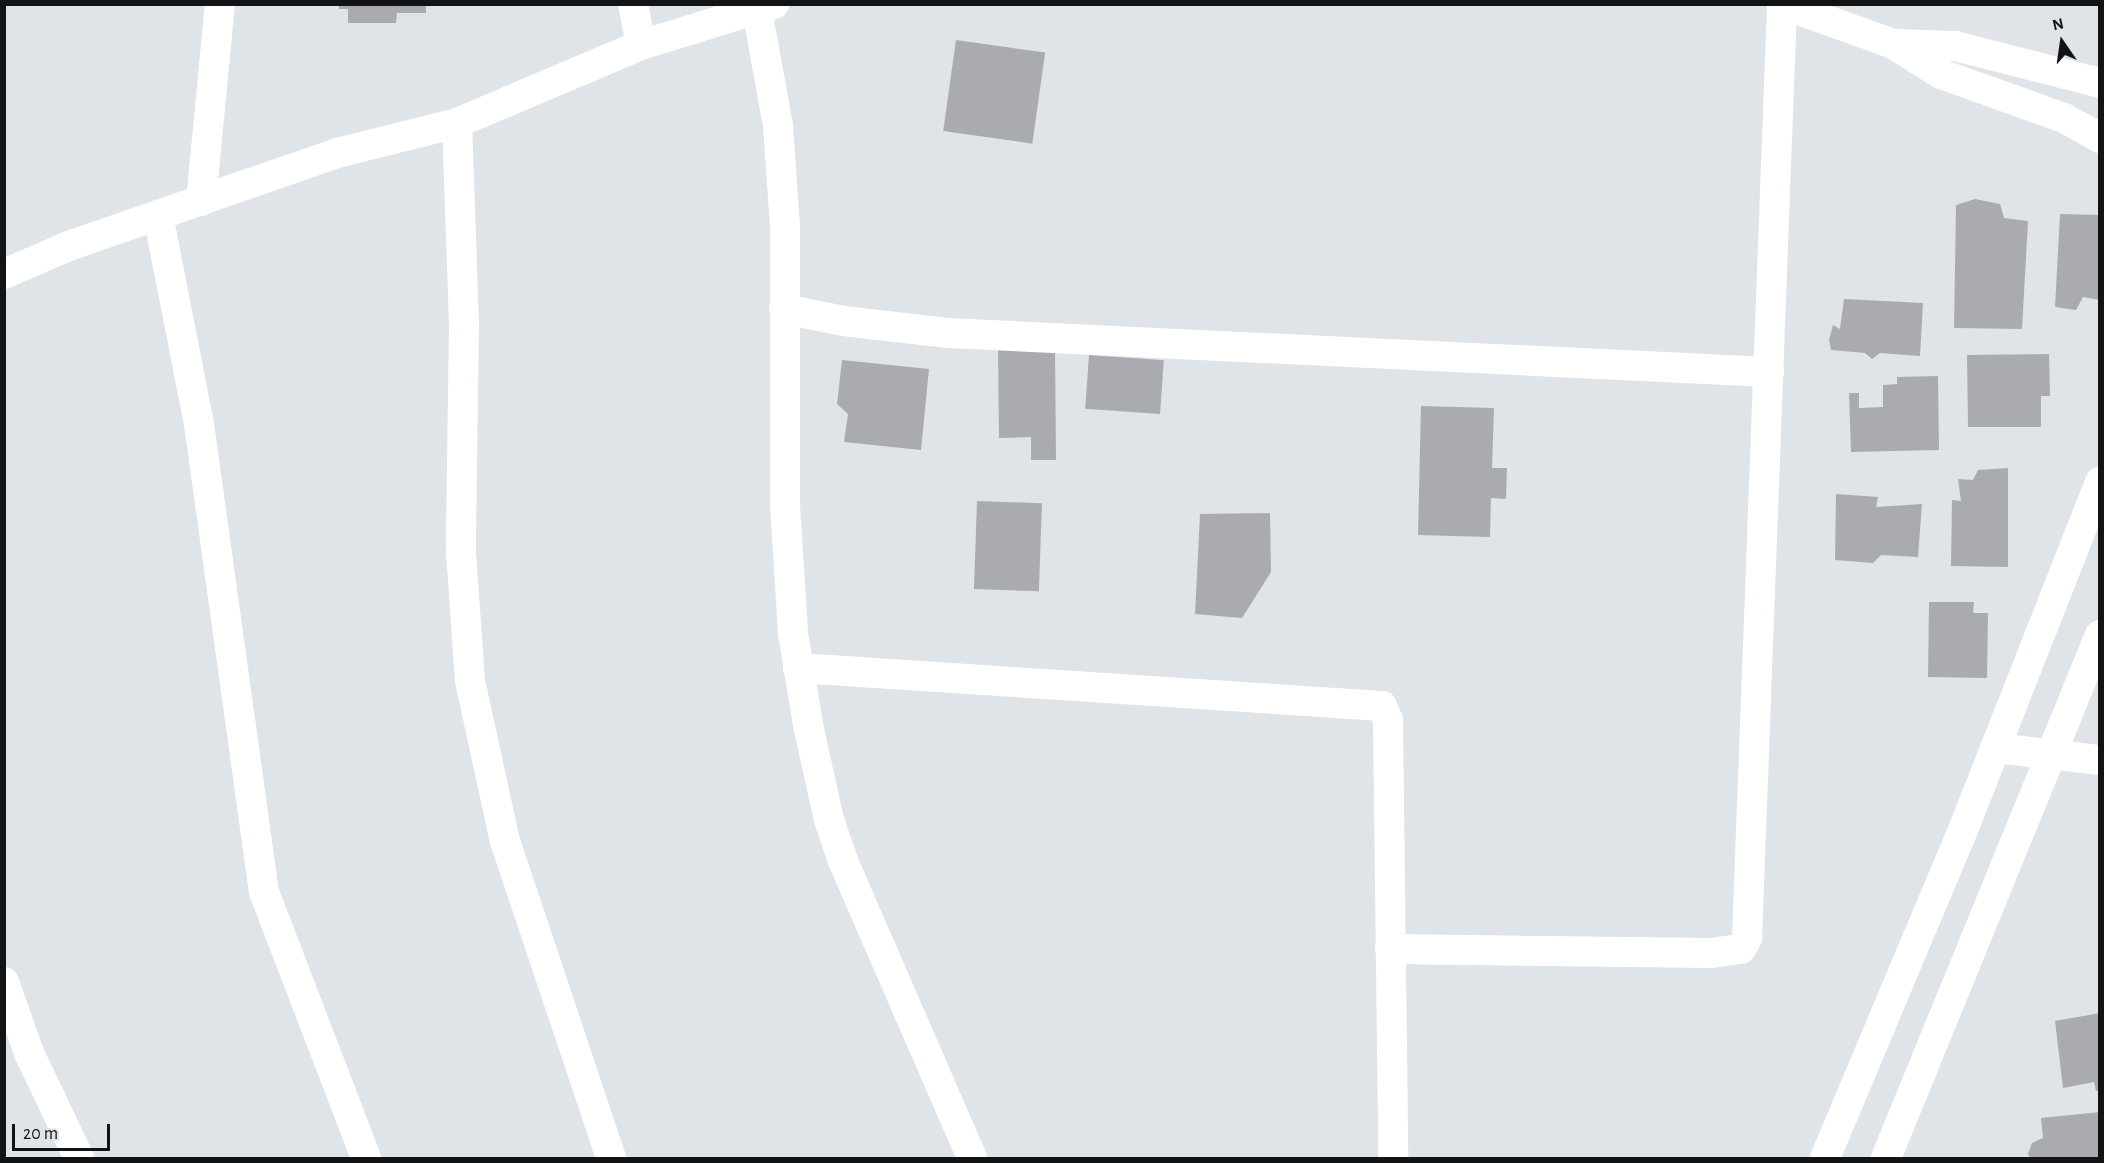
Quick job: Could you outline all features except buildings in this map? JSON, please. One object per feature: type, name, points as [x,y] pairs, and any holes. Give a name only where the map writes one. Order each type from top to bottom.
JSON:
[{"type":"street","points":[[201,201],[220,4]]},
{"type":"street","points":[[633,4],[641,45]]},
{"type":"street","points":[[1390,949],[1712,953],[1741,949],[1750,922],[1782,4],[1893,44],[1941,74],[2064,118],[2100,138]]},
{"type":"street","points":[[4,274],[66,247],[337,153],[457,123],[641,45],[766,7],[785,225],[784,505],[798,668],[818,774],[839,851],[972,1158]]},
{"type":"street","points":[[1893,44],[1955,46],[2100,83]]},
{"type":"street","points":[[457,123],[464,323],[461,552],[470,681],[505,841],[611,1158]]},
{"type":"street","points":[[158,215],[199,424],[264,892],[366,1158]]},
{"type":"street","points":[[784,309],[874,326],[948,333],[1769,372]]},
{"type":"street","points":[[1825,1158],[1996,748],[2100,482]]},
{"type":"street","points":[[1886,1158],[2048,756],[2100,635]]},
{"type":"street","points":[[798,668],[1382,706],[1388,720],[1393,1158]]},
{"type":"street","points":[[1996,748],[2048,756],[2100,760]]},
{"type":"street","points":[[4,982],[29,1053],[79,1158]]}]
